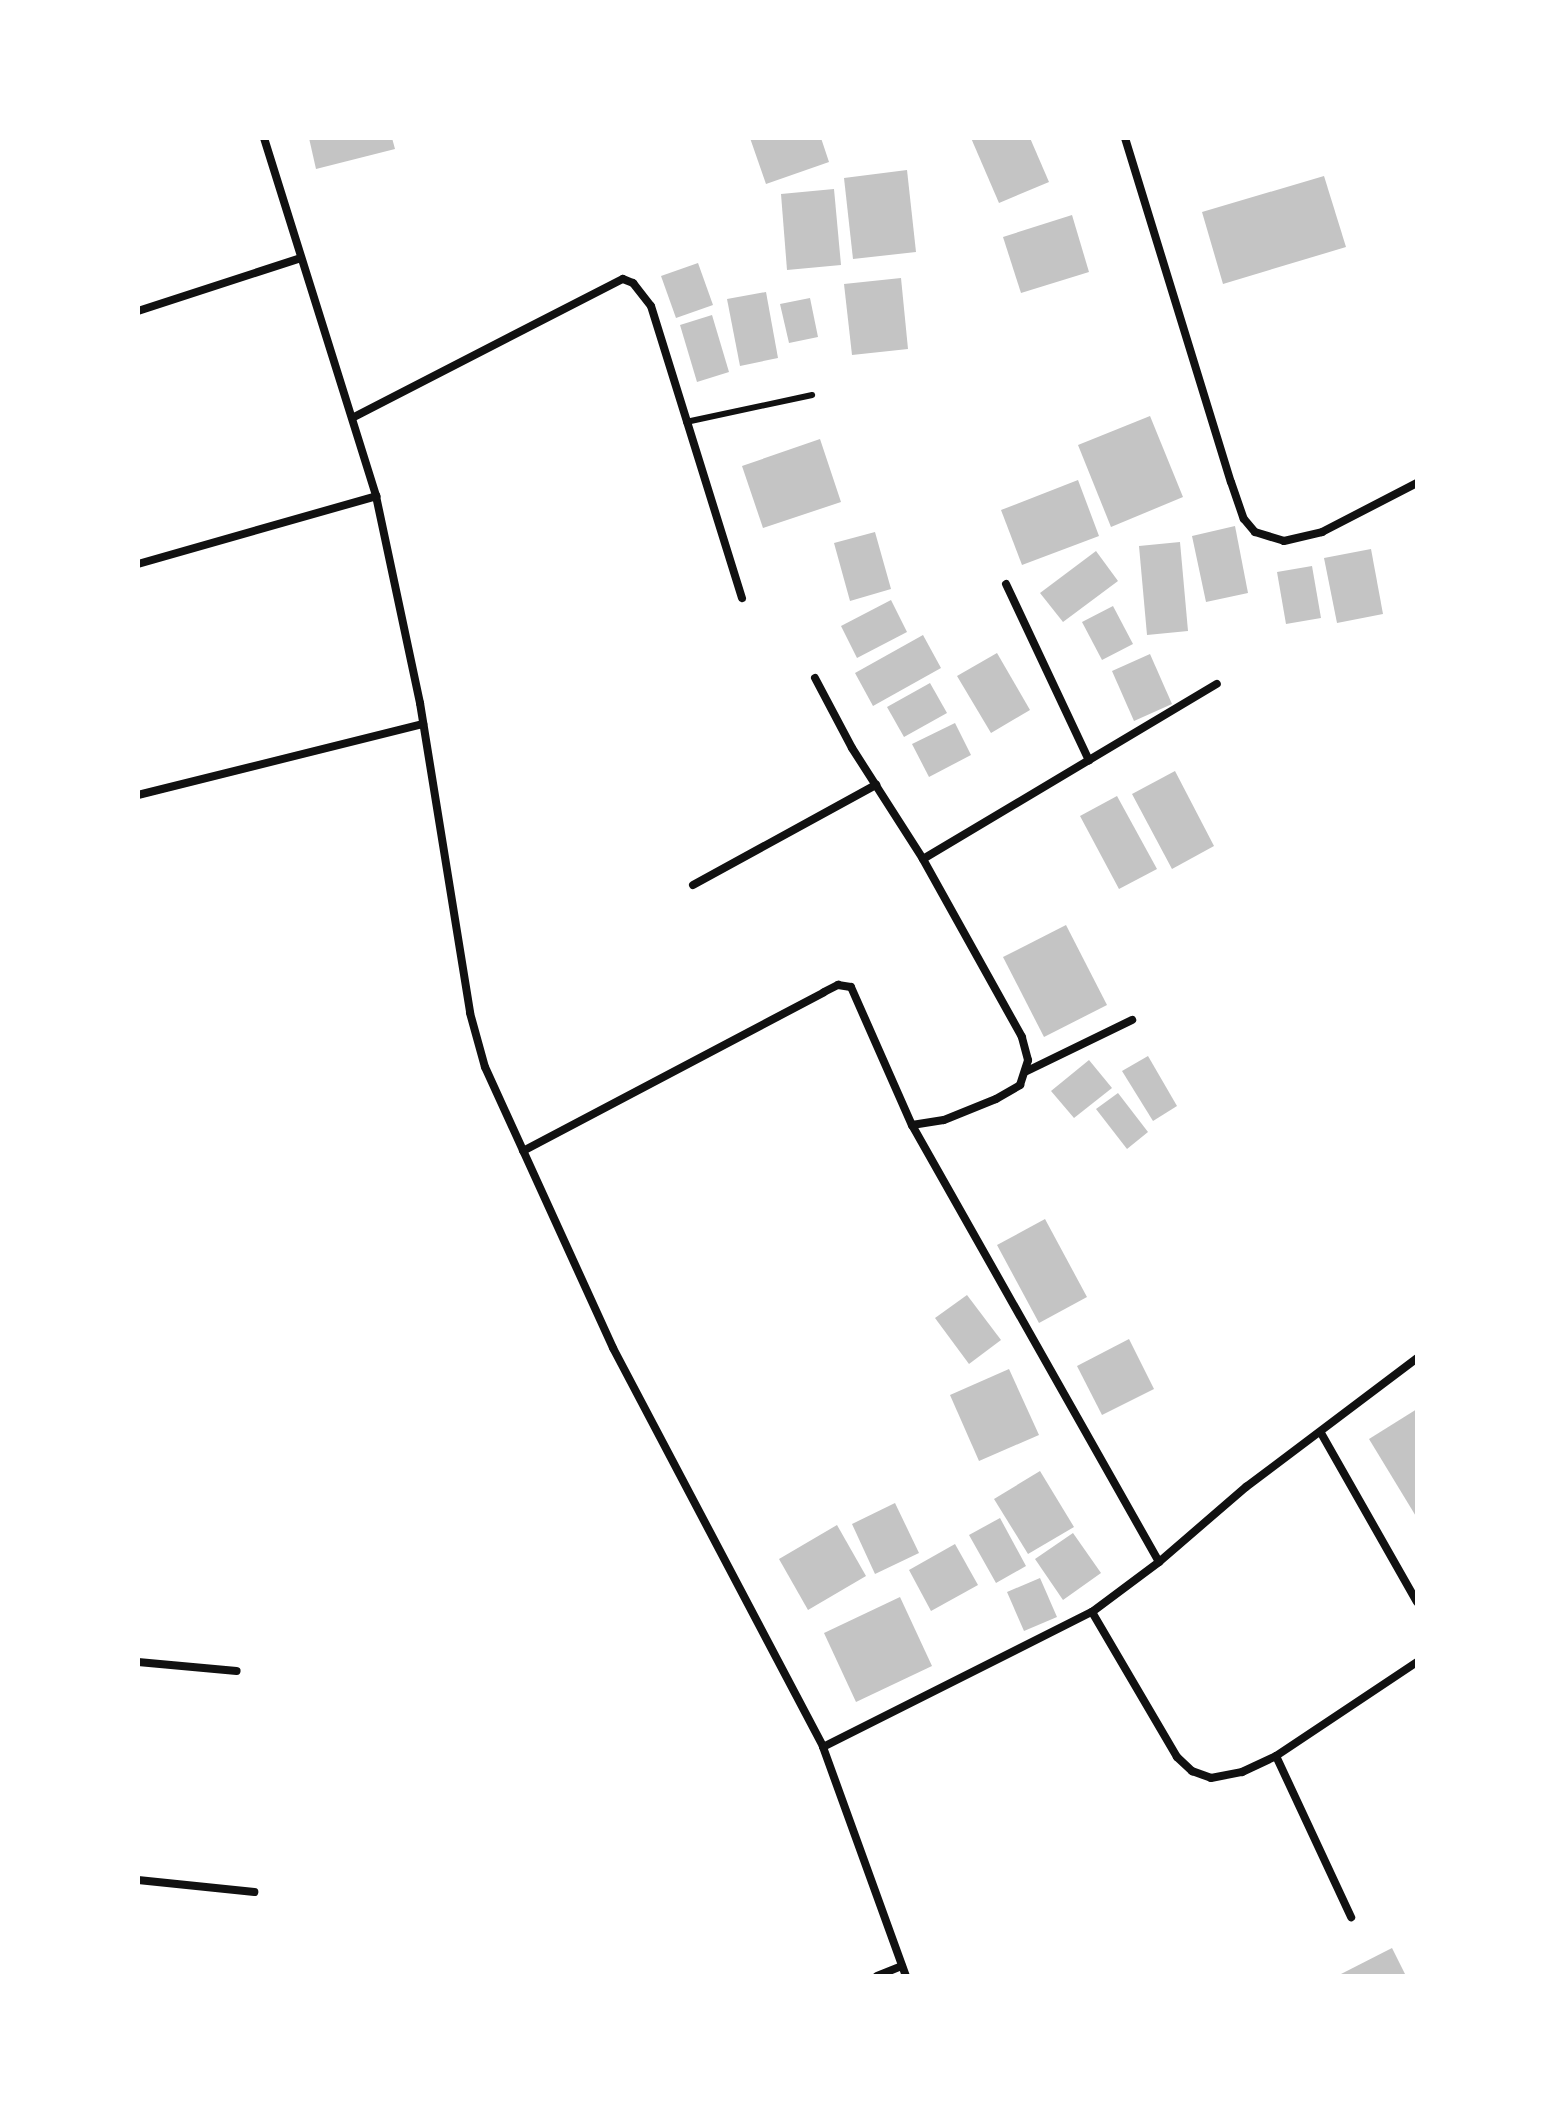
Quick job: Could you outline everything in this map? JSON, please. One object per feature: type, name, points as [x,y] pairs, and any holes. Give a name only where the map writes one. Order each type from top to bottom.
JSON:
[{"type":"street","points":[[264,138],[354,417],[376,496],[423,724],[470,1013],[485,1067],[620,1362],[823,1747],[906,1976]]},
{"type":"street","points":[[1125,138],[1231,482],[1244,519],[1255,532],[1284,541],[1322,532],[1417,483]]},
{"type":"street","points":[[138,311],[301,258]]},
{"type":"street","points":[[354,417],[623,279],[639,287],[651,306],[742,598]]},
{"type":"street","points":[[138,564],[376,496]]},
{"type":"street","points":[[1006,584],[1089,760]]},
{"type":"street","points":[[815,678],[876,785],[923,859],[1022,1037],[1027,1071],[1020,1085],[996,1099],[944,1120],[912,1125]]},
{"type":"street","points":[[923,859],[1217,684]]},
{"type":"street","points":[[138,795],[423,724]]},
{"type":"street","points":[[693,885],[876,785]]},
{"type":"street","points":[[523,1151],[844,984],[851,987],[912,1125],[1159,1562]]},
{"type":"street","points":[[1027,1071],[1132,1020]]},
{"type":"street","points":[[823,1747],[1092,1612],[1159,1562],[1246,1487],[1417,1358]]},
{"type":"street","points":[[1321,1433],[1417,1602]]},
{"type":"street","points":[[1092,1612],[1177,1757],[1192,1771],[1211,1778],[1242,1772],[1276,1756],[1417,1662]]},
{"type":"street","points":[[138,1662],[237,1671]]},
{"type":"street","points":[[1276,1756],[1351,1917]]},
{"type":"street","points":[[138,1880],[254,1892]]},
{"type":"street","points":[[877,1976],[902,1966]]},
{"type":"lane","points":[[686,422],[812,395]]},
{"type":"building","points":[[309,138],[392,138],[395,149],[316,169]]},
{"type":"building","points":[[750,138],[821,138],[829,162],[766,184]]},
{"type":"building","points":[[971,138],[1030,138],[1049,182],[999,203]]},
{"type":"building","points":[[907,170],[916,252],[853,259],[844,178]]},
{"type":"building","points":[[1324,176],[1346,247],[1223,284],[1202,212]]},
{"type":"building","points":[[834,189],[841,265],[787,270],[781,194]]},
{"type":"building","points":[[1072,215],[1089,272],[1021,293],[1003,237]]},
{"type":"building","points":[[698,263],[713,305],[676,318],[661,276]]},
{"type":"building","points":[[901,278],[908,349],[852,355],[844,284]]},
{"type":"building","points":[[766,292],[778,358],[740,366],[727,299]]},
{"type":"building","points":[[810,298],[818,337],[789,343],[780,304]]},
{"type":"building","points":[[712,315],[729,372],[697,382],[680,325]]},
{"type":"building","points":[[1150,416],[1183,497],[1111,527],[1078,445]]},
{"type":"building","points":[[820,439],[841,502],[763,528],[742,466]]},
{"type":"building","points":[[1078,480],[1099,536],[1022,565],[1001,510]]},
{"type":"building","points":[[1235,526],[1248,593],[1206,602],[1192,536]]},
{"type":"building","points":[[875,532],[891,589],[850,601],[834,543]]},
{"type":"building","points":[[1180,542],[1188,631],[1147,635],[1139,546]]},
{"type":"building","points":[[1371,549],[1383,614],[1337,623],[1324,558]]},
{"type":"building","points":[[1096,551],[1118,581],[1063,622],[1040,593]]},
{"type":"building","points":[[1312,566],[1321,618],[1286,624],[1277,572]]},
{"type":"building","points":[[891,600],[907,632],[857,658],[841,626]]},
{"type":"building","points":[[1113,606],[1133,644],[1102,660],[1082,622]]},
{"type":"building","points":[[923,635],[941,668],[873,706],[855,673]]},
{"type":"building","points":[[997,653],[1030,710],[991,733],[957,676]]},
{"type":"building","points":[[1150,654],[1172,704],[1134,721],[1112,671]]},
{"type":"building","points":[[930,683],[947,713],[904,737],[887,707]]},
{"type":"building","points":[[955,723],[971,755],[929,777],[912,744]]},
{"type":"building","points":[[1175,771],[1214,846],[1172,869],[1132,794]]},
{"type":"building","points":[[1117,796],[1157,869],[1119,889],[1080,816]]},
{"type":"building","points":[[1066,925],[1107,1005],[1044,1037],[1003,957]]},
{"type":"building","points":[[1148,1056],[1177,1106],[1153,1121],[1122,1071]]},
{"type":"building","points":[[1089,1060],[1112,1088],[1074,1118],[1051,1091]]},
{"type":"building","points":[[1118,1093],[1148,1132],[1127,1149],[1096,1109]]},
{"type":"building","points":[[1045,1219],[1087,1297],[1039,1323],[997,1245]]},
{"type":"building","points":[[967,1295],[1001,1340],[969,1364],[935,1318]]},
{"type":"building","points":[[1129,1339],[1154,1389],[1102,1415],[1077,1366]]},
{"type":"building","points":[[1009,1369],[1039,1435],[979,1461],[950,1395]]},
{"type":"building","points":[[1417,1409],[1417,1518],[1369,1439]]},
{"type":"building","points":[[1040,1471],[1074,1527],[1028,1554],[994,1499]]},
{"type":"building","points":[[895,1503],[919,1553],[875,1574],[852,1524]]},
{"type":"building","points":[[1000,1518],[1026,1566],[996,1583],[969,1535]]},
{"type":"building","points":[[837,1525],[866,1576],[808,1610],[779,1559]]},
{"type":"building","points":[[1073,1533],[1101,1573],[1063,1600],[1035,1559]]},
{"type":"building","points":[[955,1544],[978,1585],[931,1611],[909,1570]]},
{"type":"building","points":[[1040,1578],[1057,1617],[1024,1631],[1007,1592]]},
{"type":"building","points":[[900,1597],[932,1666],[856,1702],[824,1633]]},
{"type":"building","points":[[1392,1948],[1406,1976],[1342,1976],[1341,1974]]}]
